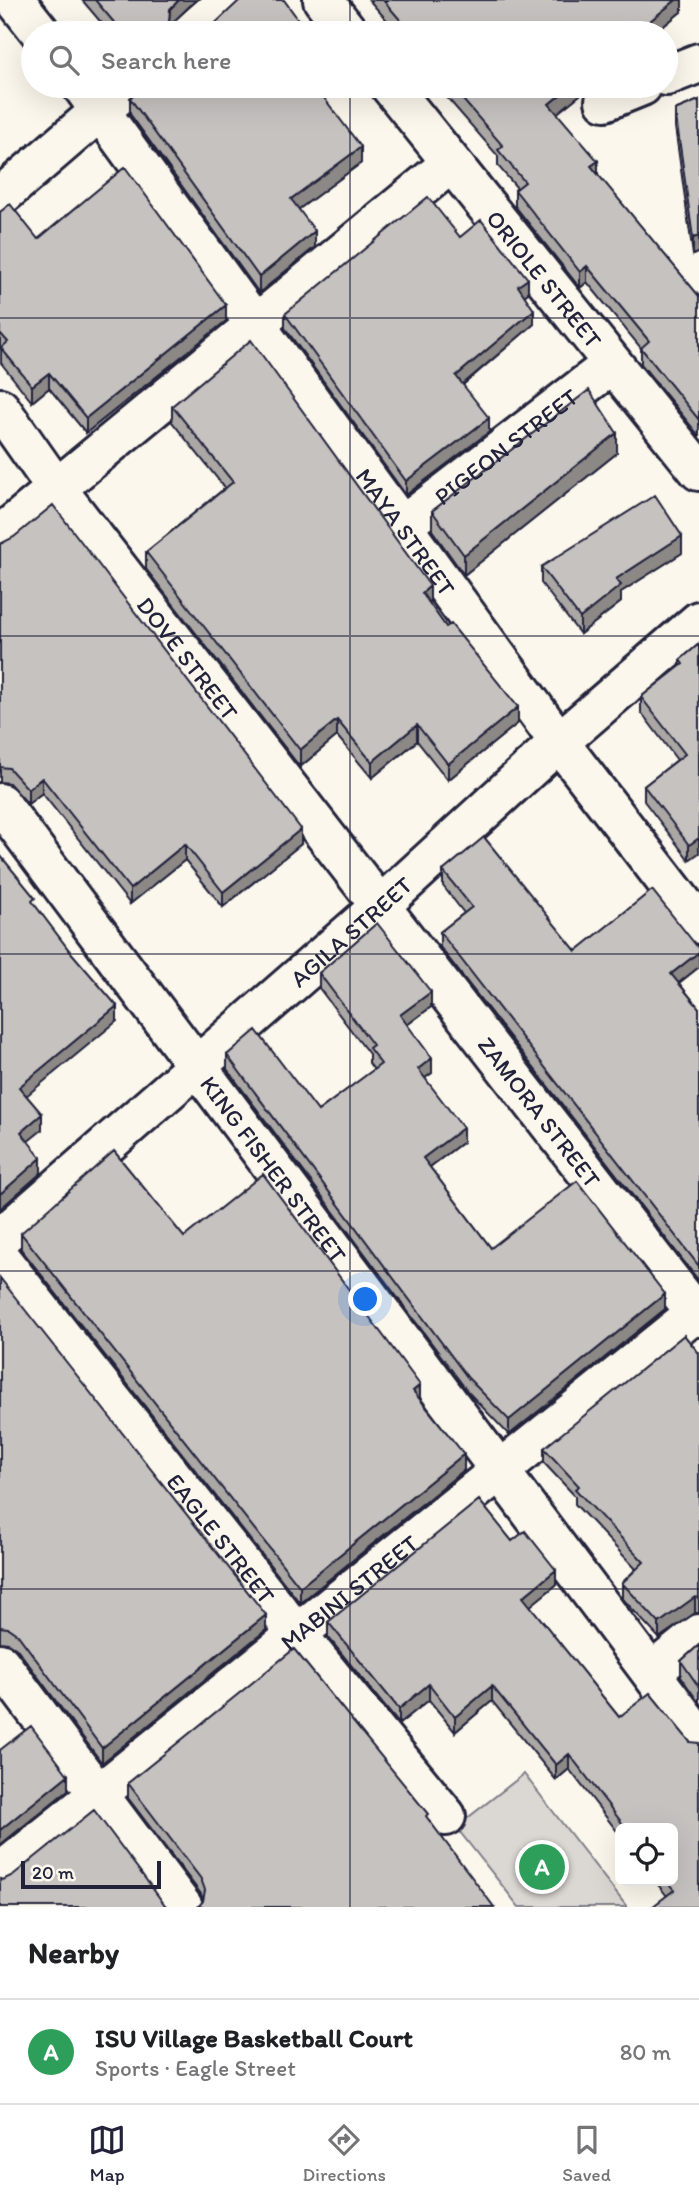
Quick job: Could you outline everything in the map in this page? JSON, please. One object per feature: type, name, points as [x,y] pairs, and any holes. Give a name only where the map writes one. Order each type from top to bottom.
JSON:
[{"type":"street","points":[[15,0],[32,21]]},
{"type":"street","points":[[204,21],[228,0]]},
{"type":"street","points":[[323,0],[340,21]]},
{"type":"street","points":[[678,71],[699,62]]},
{"type":"street","points":[[0,197],[91,98]]},
{"type":"street","name":"MAYA STREET","points":[[91,98],[559,742],[699,924]]},
{"type":"street","name":"ORIOLE STREET","points":[[400,98],[611,365],[699,471]]},
{"type":"street","points":[[605,101],[612,98]]},
{"type":"street","points":[[0,535],[451,163]]},
{"type":"street","name":"PIGEON STREET","points":[[402,526],[611,365]]},
{"type":"street","name":"DOVE STREET","points":[[0,408],[56,488],[379,907]]},
{"type":"street","name":"AGILA STREET","points":[[0,1238],[379,907],[559,742],[699,621]]},
{"type":"street","name":"KING FISHER STREET","points":[[0,803],[699,1737]]},
{"type":"street","name":"ZAMORA STREET","points":[[379,907],[698,1314]]},
{"type":"street","name":"EAGLE STREET","points":[[0,1258],[297,1634],[446,1816]]},
{"type":"street","name":"MABINI STREET","points":[[0,1873],[698,1314]]},
{"type":"street","points":[[652,1672],[699,1634]]},
{"type":"street","points":[[0,1663],[183,1907]]},
{"type":"shaded area","points":[[524,1774],[627,1907],[519,1907],[456,1827]]},
{"type":"building","points":[[95,0],[179,0],[170,9],[169,21],[113,21]]},
{"type":"building","points":[[240,0],[284,0],[299,21],[218,21]]},
{"type":"building","points":[[383,0],[676,0],[650,21],[401,21]]},
{"type":"building","points":[[130,98],[324,98],[361,147],[291,199],[315,231],[259,277]]},
{"type":"building","points":[[461,98],[556,98],[549,104],[598,161],[591,166],[699,296],[699,420],[641,348],[649,341],[587,266],[580,272],[515,190],[525,182],[498,150],[503,146]]},
{"type":"building","points":[[699,100],[699,236],[693,238],[675,110]]},
{"type":"building","points":[[125,167],[226,305],[86,418],[49,373],[32,386],[1,348],[8,342],[0,333],[0,212],[10,204],[38,239]]},
{"type":"building","points":[[428,197],[460,237],[481,220],[528,279],[518,286],[534,310],[456,376],[489,418],[406,481],[285,314]]},
{"type":"building","points":[[251,340],[430,586],[422,593],[446,627],[451,624],[518,707],[448,764],[417,725],[372,762],[337,720],[300,750],[146,552],[233,482],[172,406]]},
{"type":"building","points":[[589,390],[617,433],[464,555],[432,511]]},
{"type":"building","points":[[655,495],[682,536],[616,579],[621,585],[580,618],[541,567]]},
{"type":"building","points":[[53,505],[301,829],[223,892],[185,844],[130,889],[42,778],[28,789],[9,768],[0,767],[0,544],[14,537]]},
{"type":"building","points":[[699,644],[699,838],[689,845],[644,786],[685,754],[641,697],[683,664],[680,660]]},
{"type":"building","points":[[484,837],[576,951],[652,890],[699,949],[699,952],[671,974],[699,1008],[699,1266],[440,932],[472,907],[443,871]]},
{"type":"building","points":[[0,855],[35,898],[32,901],[69,950],[117,1006],[19,1087],[42,1114],[21,1132],[41,1158],[0,1194]]},
{"type":"building","points":[[377,923],[431,992],[400,1015],[432,1058],[418,1069],[463,1128],[423,1158],[491,1248],[577,1181],[665,1294],[509,1420],[468,1378],[227,1055],[256,1030],[318,1111],[381,1064],[369,1048],[373,1045],[319,973]]},
{"type":"building","points":[[114,1151],[184,1237],[263,1174],[420,1385],[413,1391],[464,1454],[300,1587],[21,1233]]},
{"type":"building","points":[[0,1278],[266,1615],[102,1748],[18,1635],[8,1628],[0,1627]]},
{"type":"building","points":[[684,1335],[699,1353],[699,1598],[695,1597],[659,1623],[622,1583],[644,1562],[575,1489],[579,1486],[544,1448]]},
{"type":"building","points":[[479,1500],[512,1541],[525,1531],[556,1570],[523,1597],[619,1717],[650,1693],[690,1742],[699,1743],[699,1907],[652,1907],[674,1890],[671,1886],[678,1886],[678,1823],[622,1823],[569,1754],[556,1765],[492,1686],[455,1717],[429,1684],[399,1709],[328,1622]]},
{"type":"building","points":[[699,1645],[699,1687],[681,1661]]},
{"type":"building","points":[[294,1649],[428,1814],[426,1816],[494,1907],[198,1907],[203,1901],[205,1890],[201,1879],[128,1783]]},
{"type":"building","points":[[31,1726],[68,1775],[0,1830],[0,1750]]},
{"type":"building","points":[[94,1810],[168,1907],[0,1907],[0,1879],[13,1875]]},
{"type":"place","name":"ISU Village Basketball Court","points":[[542,1867]]}]
